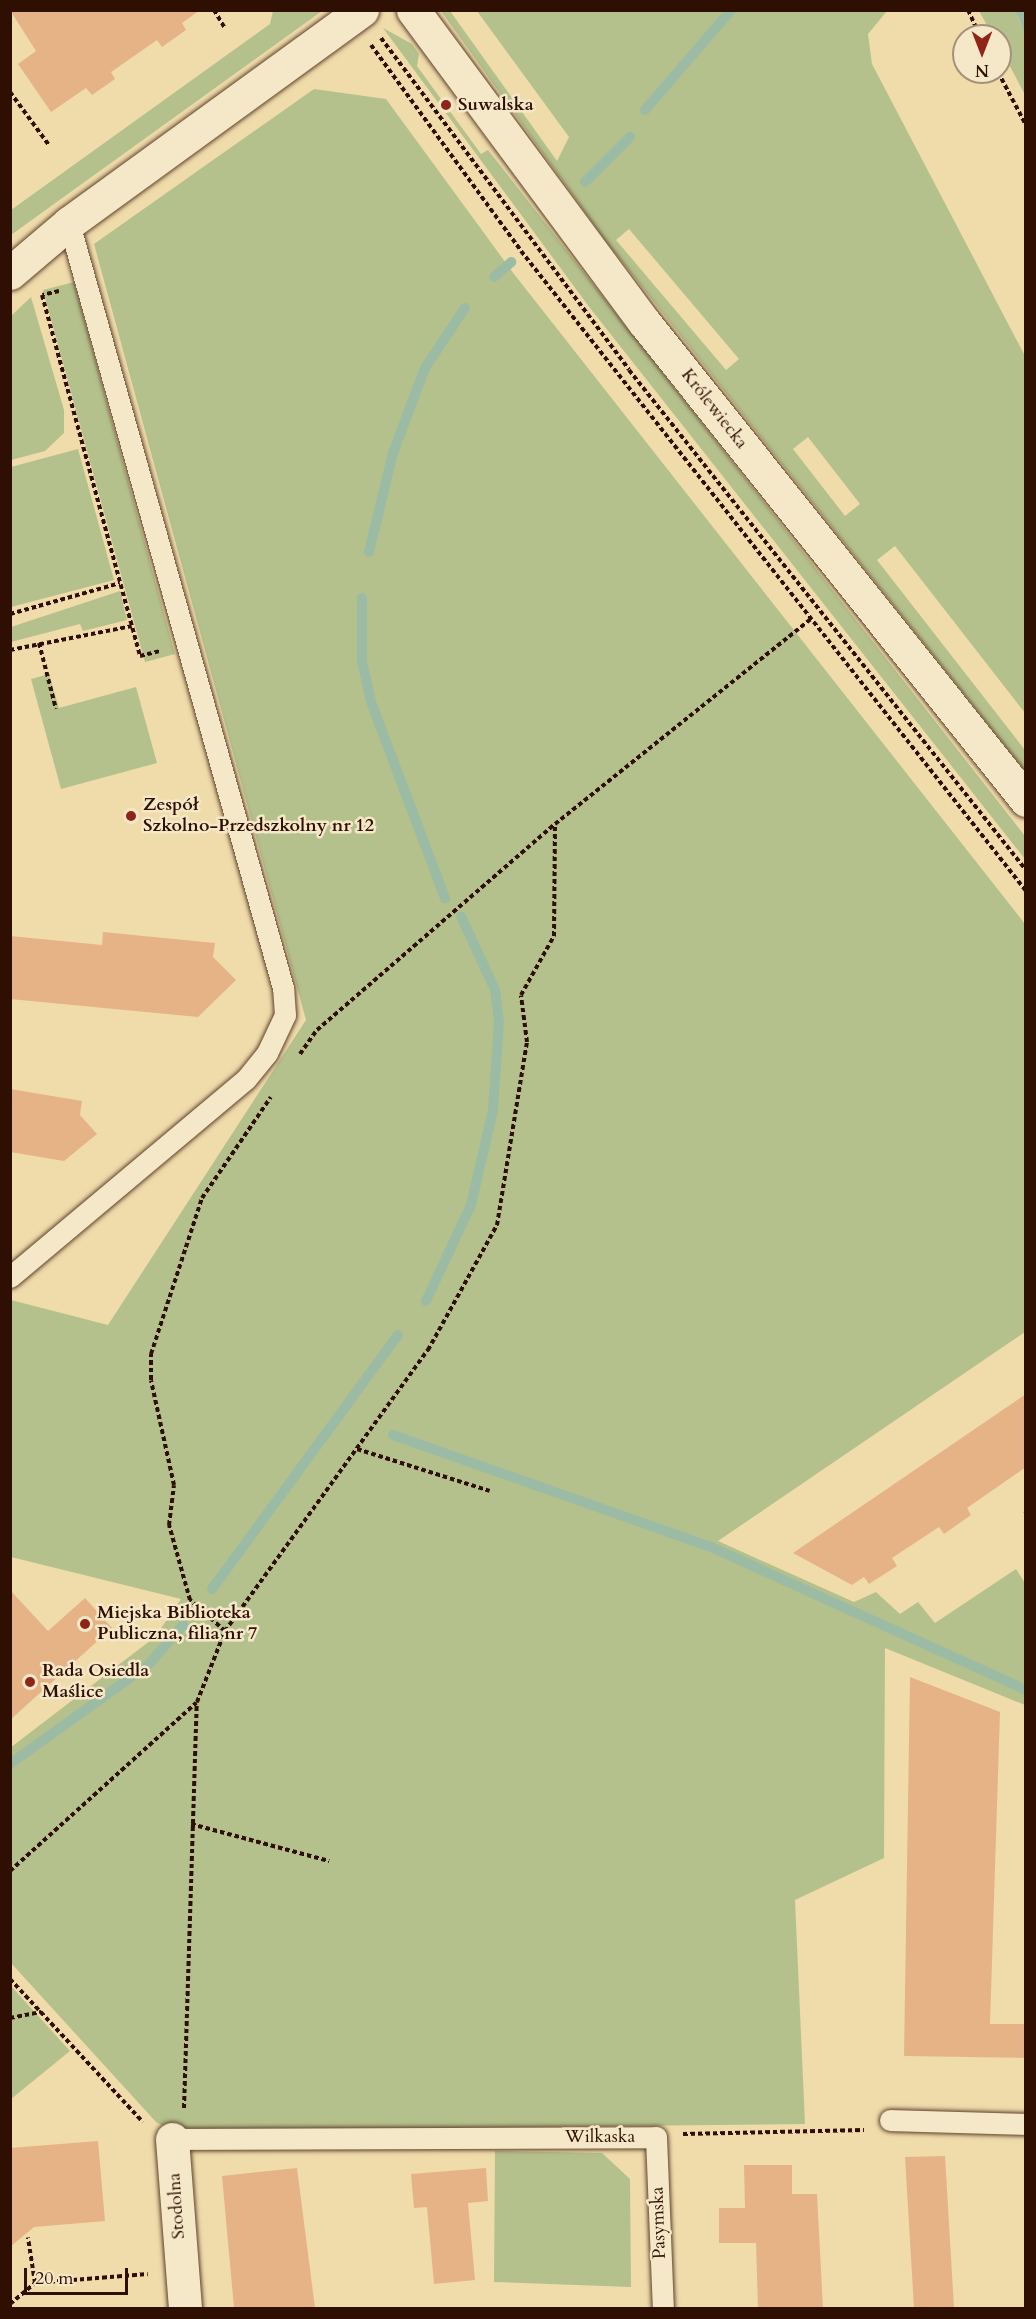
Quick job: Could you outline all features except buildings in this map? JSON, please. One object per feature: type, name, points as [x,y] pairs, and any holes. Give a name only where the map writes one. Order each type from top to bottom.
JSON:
[{"type":"street","name":"Królewiecka","points":[[413,10],[652,331],[1026,800]]},
{"type":"street","points":[[10,273],[69,223],[367,27]]},
{"type":"street","name":"Stodolna","points":[[162,2135],[185,2308]]},
{"type":"lane","points":[[10,1277],[246,1079],[267,1053],[285,1015],[283,988],[69,223]]},
{"type":"lane","points":[[890,2120],[1026,2124]]},
{"type":"lane","name":"Wilkaska","points":[[162,2135],[656,2137]]},
{"type":"lane","name":"Pasymska","points":[[656,2137],[663,2308]]},
{"type":"path","points":[[214,10],[225,28]]},
{"type":"path","points":[[968,10],[974,24]]},
{"type":"path","points":[[367,27],[382,62],[521,251],[1026,891]]},
{"type":"path","points":[[367,27],[629,370],[1026,870]]},
{"type":"path","points":[[382,62],[390,61]]},
{"type":"path","points":[[1004,84],[1026,125]]},
{"type":"path","points":[[10,92],[49,146]]},
{"type":"path","points":[[42,295],[140,656],[188,643]]},
{"type":"path","points":[[10,614],[120,583]]},
{"type":"path","points":[[297,1059],[317,1030],[555,824],[810,620]]},
{"type":"path","points":[[10,650],[132,626]]},
{"type":"path","points":[[39,643],[56,709]]},
{"type":"path","points":[[10,1978],[40,2012],[162,2135],[184,2107],[191,1824],[197,1702],[225,1631],[428,1350],[497,1225],[527,1042],[521,995],[554,936],[555,824]]},
{"type":"path","points":[[225,1631],[190,1600],[169,1525],[174,1485],[151,1380],[151,1354],[202,1198],[276,1089]]},
{"type":"path","points":[[357,1449],[490,1491]]},
{"type":"path","points":[[10,1871],[197,1702]]},
{"type":"path","points":[[191,1824],[328,1861]]},
{"type":"path","points":[[10,2018],[40,2012]]},
{"type":"path","name":"Wilkaska","points":[[656,2137],[697,2132],[852,2134],[890,2120]]},
{"type":"path","points":[[27,2238],[35,2283]]},
{"type":"path","points":[[10,2304],[35,2283],[142,2275]]},
{"type":"green space","points":[[273,11],[322,11],[11,235],[11,210],[270,24]]},
{"type":"green space","points":[[441,11],[450,11],[557,161],[569,137],[477,11],[887,11],[868,34],[872,64],[1025,356],[1025,713],[895,546],[877,560],[1025,750],[1025,771],[605,240]],"holes":[[[629,229],[739,359],[726,370],[616,240]],[[808,437],[860,504],[845,516],[793,449]]]},
{"type":"green space","points":[[979,11],[1013,11],[1019,18],[1025,37],[1025,95],[1012,70],[1012,24],[986,24]]},
{"type":"green space","points":[[383,28],[412,44],[419,54],[417,66],[481,154],[488,150],[1025,836],[1025,859],[590,308]]},
{"type":"green space","points":[[314,89],[386,99],[514,274],[1025,924],[1025,1332],[718,1541],[854,1602],[876,1592],[900,1614],[918,1602],[935,1623],[1016,1569],[1025,1583],[1025,1705],[885,1648],[884,1858],[795,1900],[805,2124],[172,2131],[156,2122],[11,1963],[10,1748],[155,1637],[181,1599],[11,1557],[11,1300],[108,1325],[306,1020],[94,244]]},
{"type":"green space","points":[[74,282],[175,654],[145,662],[43,290]]},
{"type":"green space","points":[[31,297],[64,410],[64,433],[45,451],[11,460],[11,316]]},
{"type":"green space","points":[[78,449],[114,580],[11,607],[11,467]]},
{"type":"green space","points":[[120,591],[127,620],[83,631],[80,624],[11,642],[11,627]]},
{"type":"green space","points":[[49,674],[59,708],[136,687],[157,763],[61,789],[31,679]]},
{"type":"green space","points":[[11,1986],[70,2051],[11,2099]]},
{"type":"green space","points":[[495,2151],[602,2153],[630,2179],[631,2287],[494,2282]]},
{"type":"shaded area","points":[[1013,11],[1025,11],[1025,37],[1019,18]]},
{"type":"waterway","points":[[645,110],[731,10]]},
{"type":"waterway","points":[[585,182],[630,137]]},
{"type":"waterway","points":[[494,277],[511,262]]},
{"type":"waterway","points":[[369,552],[393,453],[425,368],[465,308]]},
{"type":"waterway","points":[[362,598],[362,661],[371,702],[445,898]]},
{"type":"waterway","points":[[426,1301],[471,1205],[493,1110],[499,1022],[495,990],[461,916]]},
{"type":"waterway","points":[[212,1589],[398,1335]]},
{"type":"waterway","points":[[393,1435],[711,1547],[1026,1690]]},
{"type":"waterway","points":[[10,1764],[149,1664],[183,1625]]},
{"type":"place","name":"Suwalska","points":[[446,105]]},
{"type":"place","name":"Zespół Szkolno-Przedszkolny nr 12","points":[[131,816]]},
{"type":"place","name":"Miejska Biblioteka Publiczna, filia nr 7","points":[[85,1624]]},
{"type":"place","name":"Rada Osiedla Maślice","points":[[30,1682]]}]
